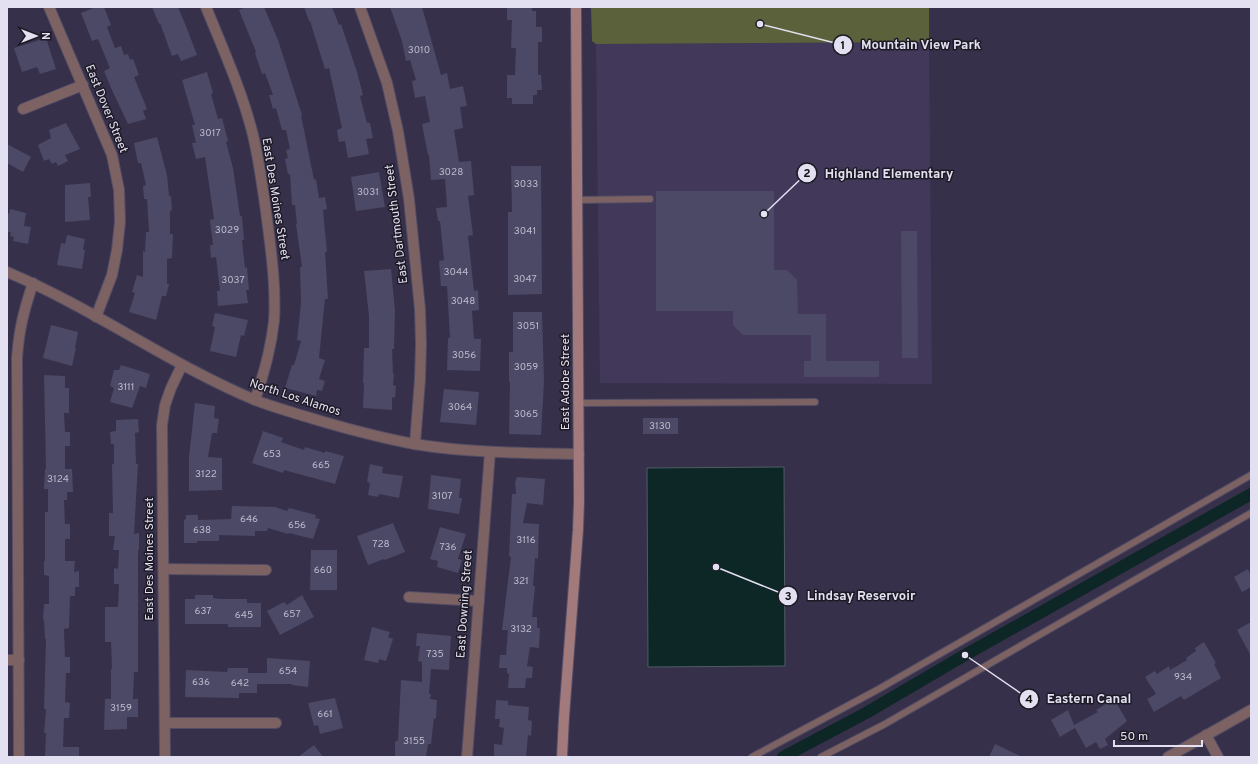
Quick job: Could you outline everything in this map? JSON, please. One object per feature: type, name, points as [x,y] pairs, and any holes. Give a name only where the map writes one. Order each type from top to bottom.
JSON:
[{"type":"street","name":"East Dover Street","points":[[49,7],[112,154],[118,190],[120,222],[117,250],[112,275],[96,317]]},
{"type":"street","name":"East Des Moines Street","points":[[206,7],[239,90],[253,134],[261,178],[270,245],[274,289],[274,322],[267,364],[255,400]]},
{"type":"street","name":"East Dartmouth Street","points":[[360,7],[387,83],[398,131],[409,199],[420,316],[420,378],[415,444]]},
{"type":"street","name":"East Adobe Street","points":[[562,757],[578,530],[579,403],[576,7]]},
{"type":"street","points":[[23,109],[82,85]]},
{"type":"street","name":"North Los Alamos","points":[[7,272],[33,283],[182,365],[255,400],[368,434],[415,444],[490,452],[579,454]]},
{"type":"street","points":[[19,757],[17,358],[18,336],[23,312],[33,283]]},
{"type":"street","name":"East Des Moines Street","points":[[165,757],[162,425],[165,405],[182,365]]},
{"type":"street","name":"East Downing Street","points":[[467,757],[490,452]]},
{"type":"street","points":[[164,569],[266,570]]},
{"type":"street","points":[[409,597],[479,600]]},
{"type":"street","points":[[7,660],[19,660]]},
{"type":"street","points":[[1168,757],[1251,710]]},
{"type":"street","points":[[164,723],[276,723]]},
{"type":"street","points":[[1206,735],[1218,757]]},
{"type":"lane","points":[[577,200],[650,199]]},
{"type":"lane","points":[[579,403],[815,402]]},
{"type":"lane","points":[[752,757],[877,690],[1251,475]]},
{"type":"lane","points":[[821,757],[884,724],[1251,513]]},
{"type":"shaded area","points":[[929,42],[932,384],[600,383],[596,44]]},
{"type":"shaded area","points":[[784,467],[785,666],[648,667],[647,468]]},
{"type":"green space","points":[[591,7],[929,7],[929,42],[596,44],[592,41]]},
{"type":"building","points":[[96,7],[104,7],[111,25],[107,27],[115,48],[121,46],[124,55],[128,54],[130,60],[133,59],[139,75],[134,77],[147,109],[143,111],[146,119],[128,124],[111,88],[104,71],[110,68],[98,39],[92,41],[81,13]]},
{"type":"building","points":[[152,7],[178,7],[197,55],[181,61],[178,54],[172,56],[160,23],[159,24]]},
{"type":"building","points":[[246,7],[264,7],[278,40],[302,115],[314,180],[316,179],[319,198],[325,197],[327,209],[323,210],[327,252],[325,252],[328,299],[325,299],[319,358],[325,360],[319,379],[325,381],[322,391],[317,390],[316,396],[285,388],[301,341],[297,340],[301,303],[300,267],[302,267],[295,205],[292,205],[290,174],[288,174],[285,159],[288,158],[286,150],[290,149],[286,130],[282,130],[276,108],[273,109],[269,95],[273,95],[265,73],[262,74],[255,53],[256,52],[239,10]]},
{"type":"building","points":[[304,7],[332,7],[339,25],[341,24],[357,72],[363,95],[360,96],[367,123],[370,123],[373,138],[366,139],[369,154],[348,158],[345,141],[339,142],[337,130],[342,128],[329,68],[325,69]]},
{"type":"building","points":[[390,7],[422,7],[441,75],[447,73],[450,89],[463,86],[467,106],[460,107],[463,128],[454,130],[459,162],[471,161],[474,195],[468,196],[473,235],[468,236],[474,291],[478,290],[479,310],[472,311],[474,339],[481,339],[480,371],[447,370],[448,338],[450,338],[447,286],[441,286],[439,261],[444,260],[440,221],[438,221],[436,208],[447,207],[445,179],[431,180],[429,155],[422,124],[430,122],[425,96],[415,98],[412,81],[416,80],[410,60],[406,61],[402,41]]},
{"type":"building","points":[[507,7],[532,7],[532,11],[536,11],[536,27],[542,27],[542,42],[538,42],[538,75],[541,75],[542,90],[537,90],[537,95],[533,95],[533,104],[512,104],[512,98],[507,98],[507,75],[515,75],[516,48],[511,48],[512,20],[507,20]]},
{"type":"building","points":[[46,38],[56,69],[40,74],[37,67],[22,72],[14,48]]},
{"type":"building","points":[[207,72],[218,119],[222,118],[228,141],[226,142],[233,168],[240,216],[242,216],[244,240],[242,240],[245,268],[247,267],[249,290],[246,290],[248,303],[218,306],[217,291],[220,291],[216,257],[211,258],[210,245],[213,245],[210,220],[214,219],[205,157],[196,159],[192,143],[196,143],[192,125],[195,125],[182,80]]},
{"type":"building","points":[[66,123],[80,149],[65,155],[68,161],[58,166],[56,162],[52,164],[49,159],[44,161],[38,145],[51,138],[49,130]]},
{"type":"building","points":[[157,137],[167,175],[169,196],[171,196],[172,210],[170,211],[170,234],[173,234],[172,258],[167,259],[167,284],[169,284],[166,296],[162,296],[156,320],[129,312],[135,293],[132,292],[137,275],[143,277],[143,251],[145,252],[146,232],[149,232],[147,199],[144,199],[143,186],[146,185],[141,163],[138,163],[134,143]]},
{"type":"building","points":[[7,144],[31,157],[23,172],[7,163]]},
{"type":"building","points":[[511,166],[541,166],[542,294],[508,295],[508,212],[512,212]]},
{"type":"building","points":[[379,172],[385,207],[356,211],[351,177]]},
{"type":"building","points":[[90,183],[91,197],[88,197],[90,220],[65,222],[65,185]]},
{"type":"building","points":[[656,191],[774,191],[774,270],[787,270],[797,280],[798,314],[826,314],[826,361],[879,361],[879,377],[804,377],[804,361],[811,361],[811,335],[743,335],[733,325],[733,311],[656,311]]},
{"type":"building","points":[[10,209],[26,213],[24,226],[31,227],[28,244],[13,241],[14,237],[10,236],[11,232],[7,232],[7,213],[9,214]]},
{"type":"building","points":[[901,231],[917,231],[918,358],[902,358]]},
{"type":"building","points":[[67,235],[85,239],[82,269],[57,265],[61,243],[65,244]]},
{"type":"building","points":[[391,269],[395,310],[394,349],[392,349],[394,374],[393,385],[396,386],[395,398],[392,397],[392,410],[363,408],[364,348],[369,348],[369,316],[364,271]]},
{"type":"building","points":[[513,312],[542,312],[544,382],[541,435],[509,434],[509,352],[513,352]]},
{"type":"building","points":[[215,313],[248,320],[244,336],[241,335],[236,357],[210,351],[215,327],[212,326]]},
{"type":"building","points":[[51,325],[78,332],[72,366],[43,358]]},
{"type":"building","points":[[121,365],[150,374],[146,388],[140,386],[132,408],[110,402],[114,388],[110,386],[114,370],[119,370]]},
{"type":"building","points":[[44,375],[65,376],[65,388],[69,388],[69,413],[64,413],[65,432],[70,432],[70,446],[65,446],[65,469],[72,469],[73,492],[67,492],[67,500],[64,500],[65,524],[70,524],[70,539],[65,539],[65,561],[75,561],[74,572],[79,571],[79,587],[75,587],[75,596],[70,596],[69,628],[64,629],[65,657],[70,657],[70,673],[66,673],[65,702],[70,703],[69,718],[64,718],[63,747],[79,747],[79,757],[45,757],[46,733],[44,733],[46,709],[44,709],[46,639],[44,619],[43,620],[44,604],[49,604],[49,576],[44,575],[45,512],[48,512],[48,489],[44,489],[46,469]]},
{"type":"building","points":[[444,389],[479,392],[476,425],[440,422]]},
{"type":"building","points":[[195,403],[215,406],[214,418],[219,419],[217,433],[212,433],[208,457],[222,458],[222,490],[189,491],[189,457]]},
{"type":"building","points":[[643,418],[678,418],[678,434],[643,434]]},
{"type":"building","points":[[138,419],[139,432],[135,433],[136,464],[138,464],[134,534],[139,533],[138,672],[134,672],[133,699],[138,699],[138,717],[127,717],[127,729],[104,730],[105,699],[111,699],[112,669],[111,642],[105,642],[105,607],[118,607],[119,584],[114,584],[114,568],[118,569],[119,550],[113,550],[115,536],[109,536],[109,513],[113,513],[112,464],[114,464],[114,444],[111,444],[110,432],[116,431],[116,420]]},
{"type":"building","points":[[263,431],[283,438],[281,442],[304,450],[305,447],[325,453],[325,451],[344,456],[335,484],[284,470],[283,473],[252,463]]},
{"type":"building","points":[[370,464],[383,467],[382,473],[403,476],[399,498],[379,494],[378,497],[368,495],[370,483],[367,482]]},
{"type":"building","points":[[431,475],[461,479],[459,498],[462,498],[459,514],[428,509]]},
{"type":"building","points":[[517,477],[545,479],[543,505],[527,503],[523,523],[539,524],[538,559],[535,558],[533,586],[535,586],[532,617],[537,617],[537,628],[540,628],[539,648],[530,647],[527,666],[533,667],[532,678],[526,678],[525,688],[508,688],[509,674],[507,673],[507,668],[499,668],[500,655],[506,655],[508,630],[502,630],[511,557],[509,556],[512,494],[516,494],[515,482]]},
{"type":"building","points":[[232,506],[275,507],[287,511],[289,508],[316,515],[315,518],[320,519],[313,539],[268,528],[267,531],[255,531],[255,536],[219,535],[219,541],[197,541],[197,543],[184,543],[184,520],[186,519],[186,515],[198,515],[198,520],[231,519]]},
{"type":"building","points":[[393,523],[405,552],[368,565],[357,536]]},
{"type":"building","points":[[440,527],[466,534],[458,559],[462,560],[458,573],[437,567],[438,561],[430,559]]},
{"type":"building","points":[[311,550],[337,550],[337,590],[310,590]]},
{"type":"building","points":[[1248,569],[1251,576],[1251,587],[1242,592],[1234,577]]},
{"type":"building","points":[[195,595],[213,595],[213,598],[220,599],[247,599],[247,603],[261,603],[261,627],[228,627],[228,624],[185,624],[185,599],[195,599]]},
{"type":"building","points":[[302,595],[314,617],[280,635],[267,611],[284,602],[287,605]]},
{"type":"building","points":[[1251,622],[1251,656],[1237,630]]},
{"type":"building","points":[[372,627],[390,632],[388,637],[393,639],[386,661],[379,659],[378,663],[364,660]]},
{"type":"building","points":[[417,633],[451,636],[449,670],[431,669],[429,694],[431,694],[430,699],[437,700],[436,719],[434,718],[431,744],[428,744],[426,757],[395,757],[395,742],[398,740],[401,680],[422,682],[422,662],[418,661],[420,646],[416,646]]},
{"type":"building","points":[[1204,642],[1216,663],[1214,664],[1221,678],[1184,700],[1181,696],[1154,712],[1147,699],[1156,694],[1145,677],[1155,671],[1157,674],[1169,666],[1170,670],[1187,660],[1186,658],[1196,651],[1195,648]]},
{"type":"building","points":[[267,658],[310,661],[308,687],[292,684],[257,684],[257,693],[239,693],[239,698],[185,697],[186,670],[227,672],[228,668],[248,668],[248,673],[267,673]]},
{"type":"building","points":[[335,698],[343,728],[320,734],[318,725],[314,726],[308,703]]},
{"type":"building","points":[[1114,699],[1127,721],[1105,739],[1108,745],[1100,749],[1096,742],[1086,748],[1075,728],[1060,737],[1051,720],[1068,710],[1074,725],[1098,712],[1096,710]]},
{"type":"building","points":[[496,700],[508,701],[508,705],[529,707],[528,720],[532,721],[531,736],[528,735],[526,757],[494,756],[494,744],[502,745],[504,728],[499,727],[500,719],[495,719]]},
{"type":"building","points":[[995,744],[1022,757],[989,757]]},
{"type":"building","points":[[314,745],[323,757],[298,757]]},
{"type":"waterway","points":[[783,757],[866,713],[965,655],[1251,494]]},
{"type":"place","name":"Mountain View Park","points":[[760,24]]},
{"type":"place","name":"Highland Elementary","points":[[764,214]]},
{"type":"place","name":"Lindsay Reservoir","points":[[716,567]]},
{"type":"place","name":"Eastern Canal","points":[[965,655]]}]
